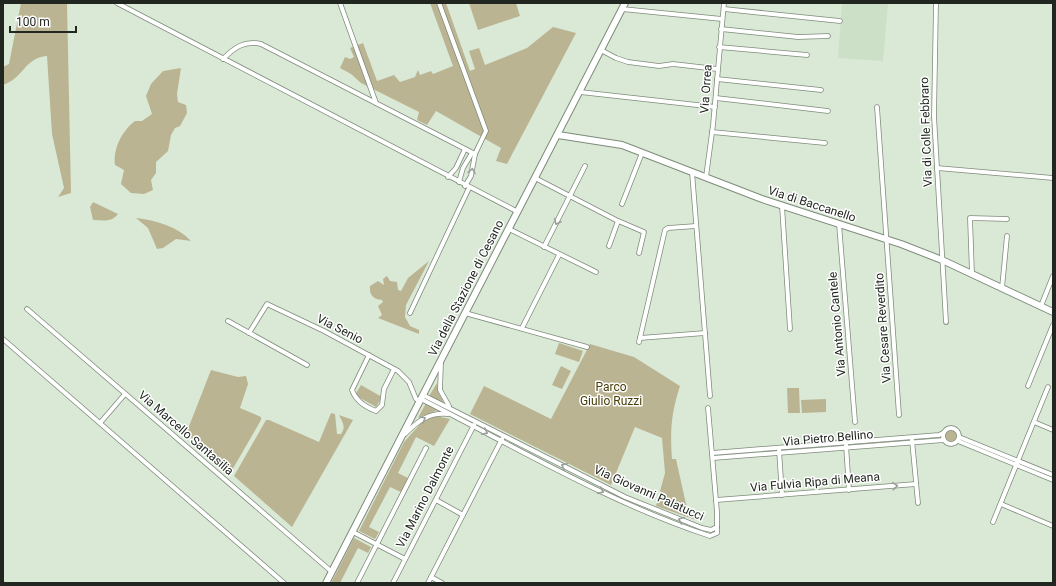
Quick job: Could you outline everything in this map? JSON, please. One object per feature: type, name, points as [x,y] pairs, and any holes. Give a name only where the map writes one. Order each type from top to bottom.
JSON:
[{"type":"street","points":[[117,3],[467,187],[518,212]]},
{"type":"street","points":[[340,3],[376,103]]},
{"type":"street","points":[[439,3],[486,131],[463,168],[459,182]]},
{"type":"street","name":"Via Orrea","points":[[706,177],[716,98],[719,47],[724,3]]},
{"type":"street","name":"Via di Colle Febbraro","points":[[936,3],[934,116],[946,322]]},
{"type":"street","points":[[624,6],[722,19]]},
{"type":"street","name":"Via della Stazione di Cesano","points":[[326,583],[624,6]]},
{"type":"street","points":[[724,9],[840,21]]},
{"type":"street","points":[[722,28],[800,37],[828,36]]},
{"type":"street","points":[[223,59],[241,44],[260,44],[473,153]]},
{"type":"street","points":[[719,47],[807,55]]},
{"type":"street","points":[[601,50],[616,58],[628,62],[659,66],[673,64],[718,69]]},
{"type":"street","points":[[717,79],[821,90]]},
{"type":"street","points":[[580,92],[715,107]]},
{"type":"street","points":[[716,98],[828,112]]},
{"type":"street","name":"Via Cesare Reverdito","points":[[878,106],[899,415]]},
{"type":"street","points":[[712,132],[825,143]]},
{"type":"street","name":"Via di Baccanello","points":[[558,134],[613,143],[692,171],[782,206],[886,239],[942,260],[1053,312]]},
{"type":"street","points":[[448,177],[456,168],[465,149]]},
{"type":"street","points":[[410,313],[467,187],[471,176],[473,153]]},
{"type":"street","points":[[622,204],[642,153]]},
{"type":"street","points":[[544,247],[585,166]]},
{"type":"street","points":[[937,168],[1053,178]]},
{"type":"street","points":[[692,171],[710,396]]},
{"type":"street","points":[[535,178],[618,221],[645,232],[639,253]]},
{"type":"street","points":[[782,206],[790,329]]},
{"type":"street","points":[[972,274],[970,218],[1007,219]]},
{"type":"street","points":[[609,246],[618,221]]},
{"type":"street","name":"Via Antonio Cantele","points":[[839,224],[855,422]]},
{"type":"street","points":[[696,226],[668,228],[665,230],[640,340],[705,333]]},
{"type":"street","points":[[509,229],[596,272]]},
{"type":"street","points":[[1002,288],[1007,236]]},
{"type":"street","points":[[522,328],[559,255]]},
{"type":"street","points":[[1041,306],[1053,276]]},
{"type":"street","name":"Via Senio","points":[[249,333],[267,304],[394,369],[406,378],[416,398],[421,399]]},
{"type":"street","name":"Via Marcello Santasilia","points":[[27,309],[332,572]]},
{"type":"street","points":[[466,314],[522,328],[587,347]]},
{"type":"street","points":[[228,321],[308,365]]},
{"type":"street","points":[[1028,386],[1053,325]]},
{"type":"street","points":[[3,339],[284,583]]},
{"type":"street","points":[[369,355],[352,390],[356,400],[371,409],[376,411],[382,405],[384,389],[394,369]]},
{"type":"street","points":[[441,360],[440,390],[450,408]]},
{"type":"street","points":[[993,522],[1048,387]]},
{"type":"street","points":[[100,423],[125,394]]},
{"type":"street","name":"Via Giovanni Palatucci","points":[[421,399],[450,408],[625,497],[702,528],[711,530],[718,526]]},
{"type":"street","name":"Via Giovanni Palatucci","points":[[421,399],[600,490],[671,522],[710,536],[717,533],[718,526]]},
{"type":"street","points":[[708,408],[718,526]]},
{"type":"street","points":[[401,438],[426,416],[438,413],[451,414]]},
{"type":"street","name":"Via Marino Dalmonte","points":[[393,583],[476,421]]},
{"type":"street","points":[[1034,422],[1053,430]]},
{"type":"street","points":[[953,428],[957,431],[958,439],[951,444],[944,440],[943,433],[946,429],[953,428]]},
{"type":"street","name":"Via Pietro Bellino","points":[[712,455],[912,439],[943,433]]},
{"type":"street","points":[[428,583],[504,435]]},
{"type":"street","points":[[912,439],[918,503]]},
{"type":"street","name":"Via Pietro Bellino","points":[[912,439],[944,440]]},
{"type":"street","points":[[958,439],[1017,463],[1053,480]]},
{"type":"street","points":[[846,445],[849,490]]},
{"type":"street","points":[[357,583],[426,448]]},
{"type":"street","points":[[779,450],[782,495]]},
{"type":"street","points":[[1017,463],[1053,475]]},
{"type":"street","name":"Via Fulvia Ripa di Meana","points":[[716,500],[916,484]]},
{"type":"street","points":[[436,500],[463,515]]},
{"type":"street","points":[[1000,504],[1053,526]]},
{"type":"street","points":[[353,532],[405,559]]},
{"type":"street","points":[[431,577],[442,583]]},
{"type":"shaded area","points":[[842,3],[888,3],[883,61],[838,58]]},
{"type":"green space","points":[[21,3],[67,3],[71,193],[58,197],[64,188],[52,134],[47,56],[33,60],[16,78],[3,85],[3,67],[9,64]]},
{"type":"green space","points":[[430,3],[446,3],[470,71],[475,69],[469,51],[479,48],[485,65],[527,48],[553,27],[576,33],[507,164],[496,161],[501,148],[436,111],[427,125],[417,120],[419,112],[361,83],[351,74],[340,68],[345,57],[350,59],[354,57],[350,48],[363,43],[377,81],[394,75],[400,82],[415,77],[418,70],[420,75],[431,71],[433,74],[453,66]]},
{"type":"green space","points":[[469,3],[516,3],[520,16],[478,30]]},
{"type":"green space","points":[[181,68],[177,94],[178,102],[186,105],[187,113],[180,126],[175,128],[171,135],[168,151],[156,162],[156,173],[151,180],[153,190],[144,194],[131,193],[121,184],[124,170],[115,165],[115,152],[119,140],[130,125],[135,121],[142,121],[152,114],[146,96],[151,84],[163,71]]},
{"type":"green space","points":[[93,202],[118,214],[110,220],[93,220],[90,207]]},
{"type":"green space","points":[[136,218],[151,220],[166,225],[180,232],[191,241],[176,239],[163,248],[157,249],[148,228]]},
{"type":"green space","points":[[429,261],[406,305],[405,317],[410,326],[419,330],[419,334],[378,318],[382,315],[378,306],[383,302],[382,300],[376,299],[372,296],[370,286],[378,281],[384,285],[383,279],[387,276],[390,281],[397,282],[398,290],[401,291],[408,278]]},
{"type":"green space","points":[[559,343],[583,351],[579,362],[555,354]]},
{"type":"green space","name":"Parco Giulio Ruzzi","points":[[590,344],[634,357],[680,386],[672,422],[672,459],[676,459],[686,504],[696,520],[656,506],[665,473],[662,438],[635,427],[611,485],[470,414],[484,386],[551,419]]},
{"type":"green space","points":[[561,366],[571,371],[562,389],[552,385]]},
{"type":"green space","points":[[211,370],[238,377],[246,376],[248,384],[240,408],[261,417],[261,420],[231,472],[186,434]]},
{"type":"green space","points":[[437,383],[438,392],[443,401],[442,403],[429,396]]},
{"type":"green space","points":[[361,385],[382,397],[376,407],[355,395]]},
{"type":"green space","points":[[787,388],[799,388],[800,413],[788,413]]},
{"type":"green space","points":[[826,399],[826,412],[802,413],[801,400]]},
{"type":"green space","points":[[426,403],[438,410],[420,417],[419,416]]},
{"type":"green space","points":[[331,413],[335,414],[337,434],[341,434],[343,432],[344,427],[339,415],[353,420],[292,527],[234,476],[266,420],[319,442]]},
{"type":"green space","points":[[436,416],[450,419],[434,446],[416,437],[398,473],[408,478],[401,492],[390,487],[369,527],[379,532],[375,539],[359,531],[404,442],[422,422]]},
{"type":"green space","points":[[951,430],[955,432],[957,436],[955,440],[951,442],[947,440],[945,436],[947,432]]},
{"type":"green space","points":[[354,538],[371,547],[368,553],[358,548],[340,583],[331,583]]}]
